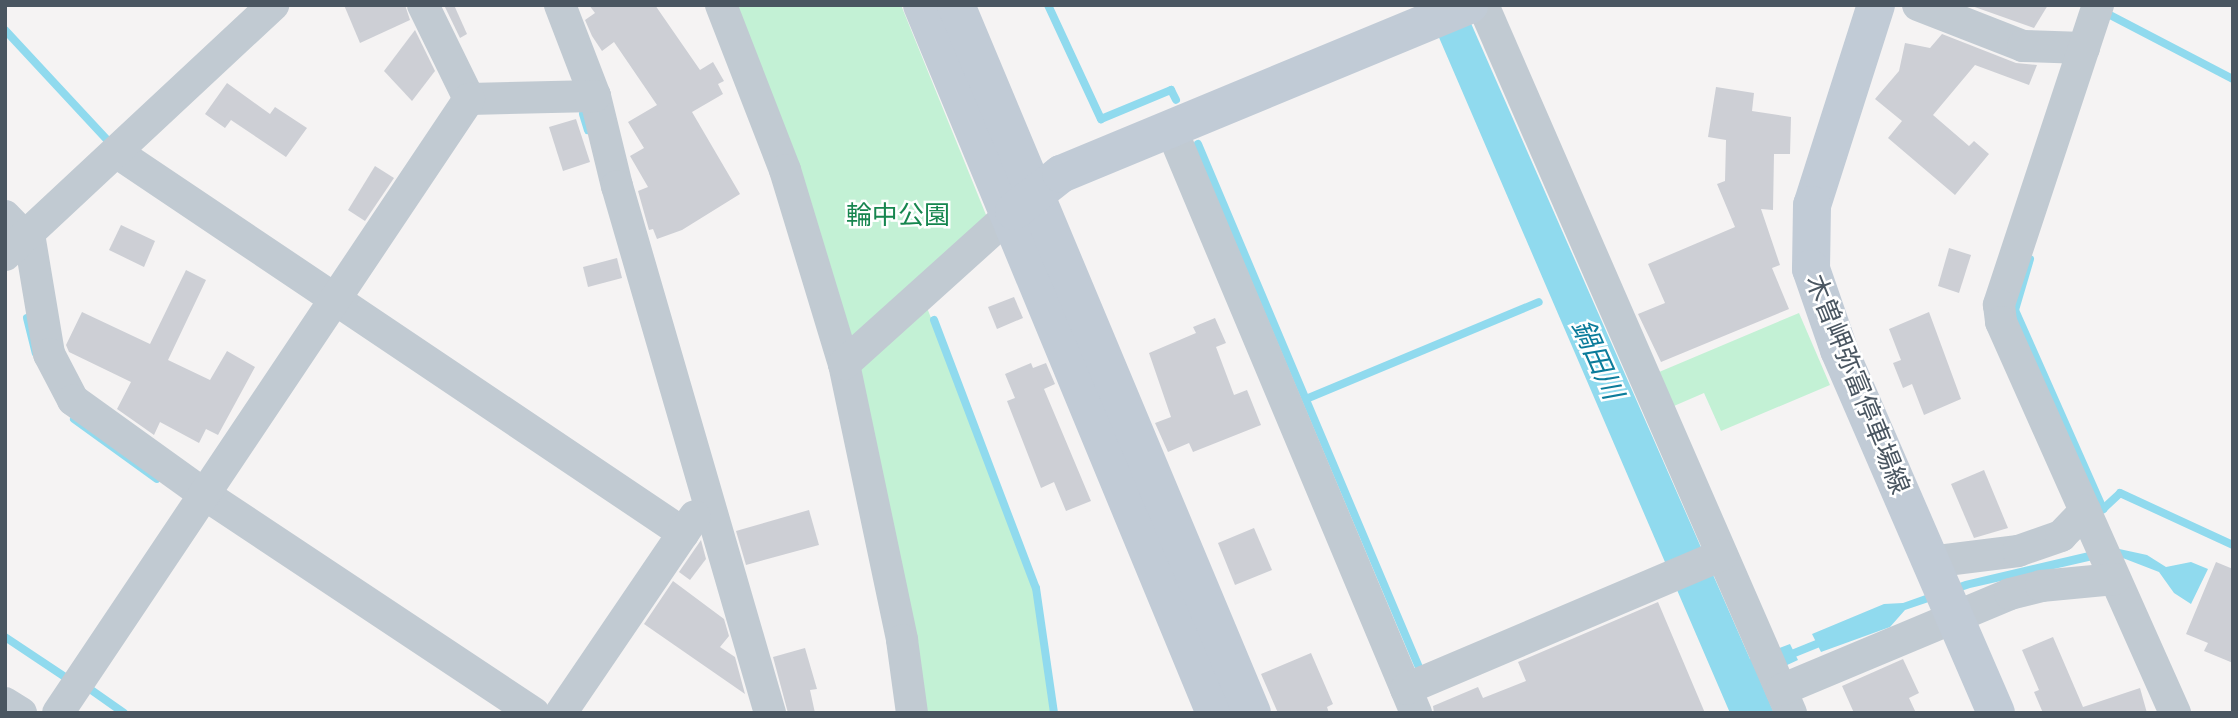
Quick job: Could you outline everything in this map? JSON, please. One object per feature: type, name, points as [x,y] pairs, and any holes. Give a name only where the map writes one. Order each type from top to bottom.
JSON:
[{"type":"street","points":[[273,5],[118,154],[16,236],[49,354],[73,400],[204,494],[534,713]]},
{"type":"street","points":[[423,5],[468,99]]},
{"type":"street","points":[[560,5],[595,96],[617,186],[709,494],[770,713]]},
{"type":"street","points":[[720,5],[785,170],[844,364],[902,640],[912,713]]},
{"type":"street","points":[[922,5],[1021,206],[1252,713]]},
{"type":"street","points":[[956,5],[1021,206],[1215,713]]},
{"type":"street","points":[[844,364],[942,274],[1061,174],[1172,131],[1469,5]]},
{"type":"street","points":[[1483,5],[1717,557],[1759,640],[1782,694],[1944,592],[2018,551],[2061,536],[2102,548]]},
{"type":"street","name":"木曽岬弥富停車場線","points":[[1876,5],[1812,205],[1811,269],[1839,350],[1996,713]]},
{"type":"street","points":[[1918,5],[2023,46],[2084,48]]},
{"type":"street","points":[[2098,5],[1999,305],[2001,322],[2175,713]]},
{"type":"street","points":[[468,99],[595,96]]},
{"type":"street","points":[[58,713],[468,99]]},
{"type":"street","points":[[1172,131],[1411,701],[1665,579],[1717,557]]},
{"type":"street","points":[[118,154],[683,533]]},
{"type":"street","points":[[561,713],[709,494]]},
{"type":"street","points":[[1944,592],[2041,586],[2102,548]]},
{"type":"street","points":[[5,703],[20,713]]},
{"type":"green space","name":"輪中公園","points":[[737,5],[901,5],[997,242],[924,300],[1036,588],[1054,713],[921,713]]},
{"type":"green space","points":[[1799,313],[1830,385],[1721,431],[1704,393],[1667,409],[1652,375]]},
{"type":"water","name":"鍋田川","points":[[1425,5],[1463,5],[1750,659],[1790,644],[1798,660],[1759,678],[1774,713],[1730,713]]},
{"type":"water","points":[[2110,547],[2147,555],[2166,567],[2191,562],[2208,569],[2191,604],[2174,593],[2159,572],[2115,555],[1970,588],[1905,610],[1890,627],[1821,652],[1812,634],[1884,604],[1903,603],[1965,581]]},
{"type":"building","points":[[344,5],[405,5],[410,20],[360,43]]},
{"type":"building","points":[[444,5],[454,5],[467,34],[460,38]]},
{"type":"building","points":[[589,5],[655,5],[700,70],[713,62],[724,81],[718,84],[723,94],[692,112],[740,194],[682,230],[657,239],[653,229],[649,230],[638,191],[648,187],[630,156],[644,148],[628,122],[657,105],[614,42],[602,51],[585,20],[595,13]]},
{"type":"building","points":[[1969,5],[2048,5],[2034,28]]},
{"type":"building","points":[[415,30],[435,71],[412,101],[384,71]]},
{"type":"building","points":[[1942,34],[2016,63],[2037,65],[2029,85],[1975,65],[1933,115],[1969,146],[1974,141],[1989,154],[1955,195],[1888,138],[1902,121],[1875,99],[1899,71],[1905,43],[1930,48]]},
{"type":"building","points":[[227,83],[270,114],[275,107],[307,128],[286,157],[231,120],[225,128],[205,114]]},
{"type":"building","points":[[1716,87],[1754,93],[1752,111],[1791,117],[1790,154],[1774,154],[1773,210],[1761,209],[1780,265],[1772,268],[1789,309],[1661,362],[1638,314],[1665,303],[1648,264],[1735,227],[1717,184],[1725,181],[1726,140],[1708,137]]},
{"type":"building","points":[[576,119],[590,162],[563,171],[549,127]]},
{"type":"building","points":[[375,166],[394,178],[365,221],[348,210]]},
{"type":"building","points":[[121,225],[155,241],[144,267],[109,250]]},
{"type":"building","points":[[1949,248],[1971,255],[1959,293],[1938,286]]},
{"type":"building","points":[[617,258],[622,278],[588,287],[583,267]]},
{"type":"building","points":[[186,270],[206,280],[168,360],[210,380],[227,351],[255,367],[218,435],[206,429],[199,443],[160,422],[154,435],[117,409],[131,382],[69,352],[66,345],[82,312],[150,344]]},
{"type":"building","points":[[1014,297],[1023,318],[997,329],[988,307]]},
{"type":"building","points":[[1929,312],[1961,399],[1924,415],[1912,384],[1903,388],[1893,363],[1901,360],[1889,329]]},
{"type":"building","points":[[1215,318],[1226,343],[1216,347],[1234,395],[1247,390],[1261,425],[1193,452],[1189,443],[1168,452],[1155,423],[1171,417],[1149,353],[1196,333],[1193,327]]},
{"type":"building","points":[[1031,363],[1033,368],[1046,363],[1055,384],[1044,389],[1091,501],[1066,511],[1054,482],[1041,488],[1007,401],[1015,398],[1005,374]]},
{"type":"building","points":[[1984,470],[2008,528],[1974,538],[1951,484]]},
{"type":"building","points":[[809,510],[819,545],[746,565],[736,531]]},
{"type":"building","points":[[1254,528],[1272,570],[1235,585],[1218,543]]},
{"type":"building","points":[[701,540],[706,559],[690,580],[679,572]]},
{"type":"building","points":[[2216,562],[2233,569],[2233,663],[2204,651],[2208,643],[2186,634]]},
{"type":"building","points":[[673,581],[724,619],[729,636],[720,647],[735,657],[745,694],[644,624]]},
{"type":"building","points":[[1658,602],[1705,713],[1434,713],[1433,706],[1478,687],[1483,698],[1526,681],[1518,662]]},
{"type":"building","points":[[2053,637],[2083,707],[2140,688],[2147,713],[2043,713],[2034,692],[2039,690],[2022,650]]},
{"type":"building","points":[[805,648],[817,689],[810,690],[815,713],[788,713],[773,657]]},
{"type":"building","points":[[1311,653],[1333,704],[1327,707],[1329,713],[1278,713],[1261,674]]},
{"type":"building","points":[[1903,659],[1919,693],[1909,698],[1916,713],[1854,713],[1842,686]]},
{"type":"waterway","points":[[1048,5],[1101,119],[1171,90],[1176,100]]},
{"type":"waterway","points":[[2110,15],[2233,79]]},
{"type":"waterway","points":[[5,30],[110,143],[107,146]]},
{"type":"waterway","points":[[583,114],[588,130]]},
{"type":"waterway","points":[[1198,144],[1418,665]]},
{"type":"waterway","points":[[2030,259],[2015,310],[2103,509],[2120,493],[2233,545]]},
{"type":"waterway","points":[[1306,399],[1539,302]]},
{"type":"waterway","points":[[27,318],[36,353]]},
{"type":"waterway","points":[[934,320],[1036,588],[1054,713]]},
{"type":"waterway","points":[[74,419],[157,479]]},
{"type":"waterway","points":[[5,637],[68,679]]},
{"type":"waterway","points":[[1787,656],[1824,641]]},
{"type":"waterway","points":[[87,687],[124,713]]}]
